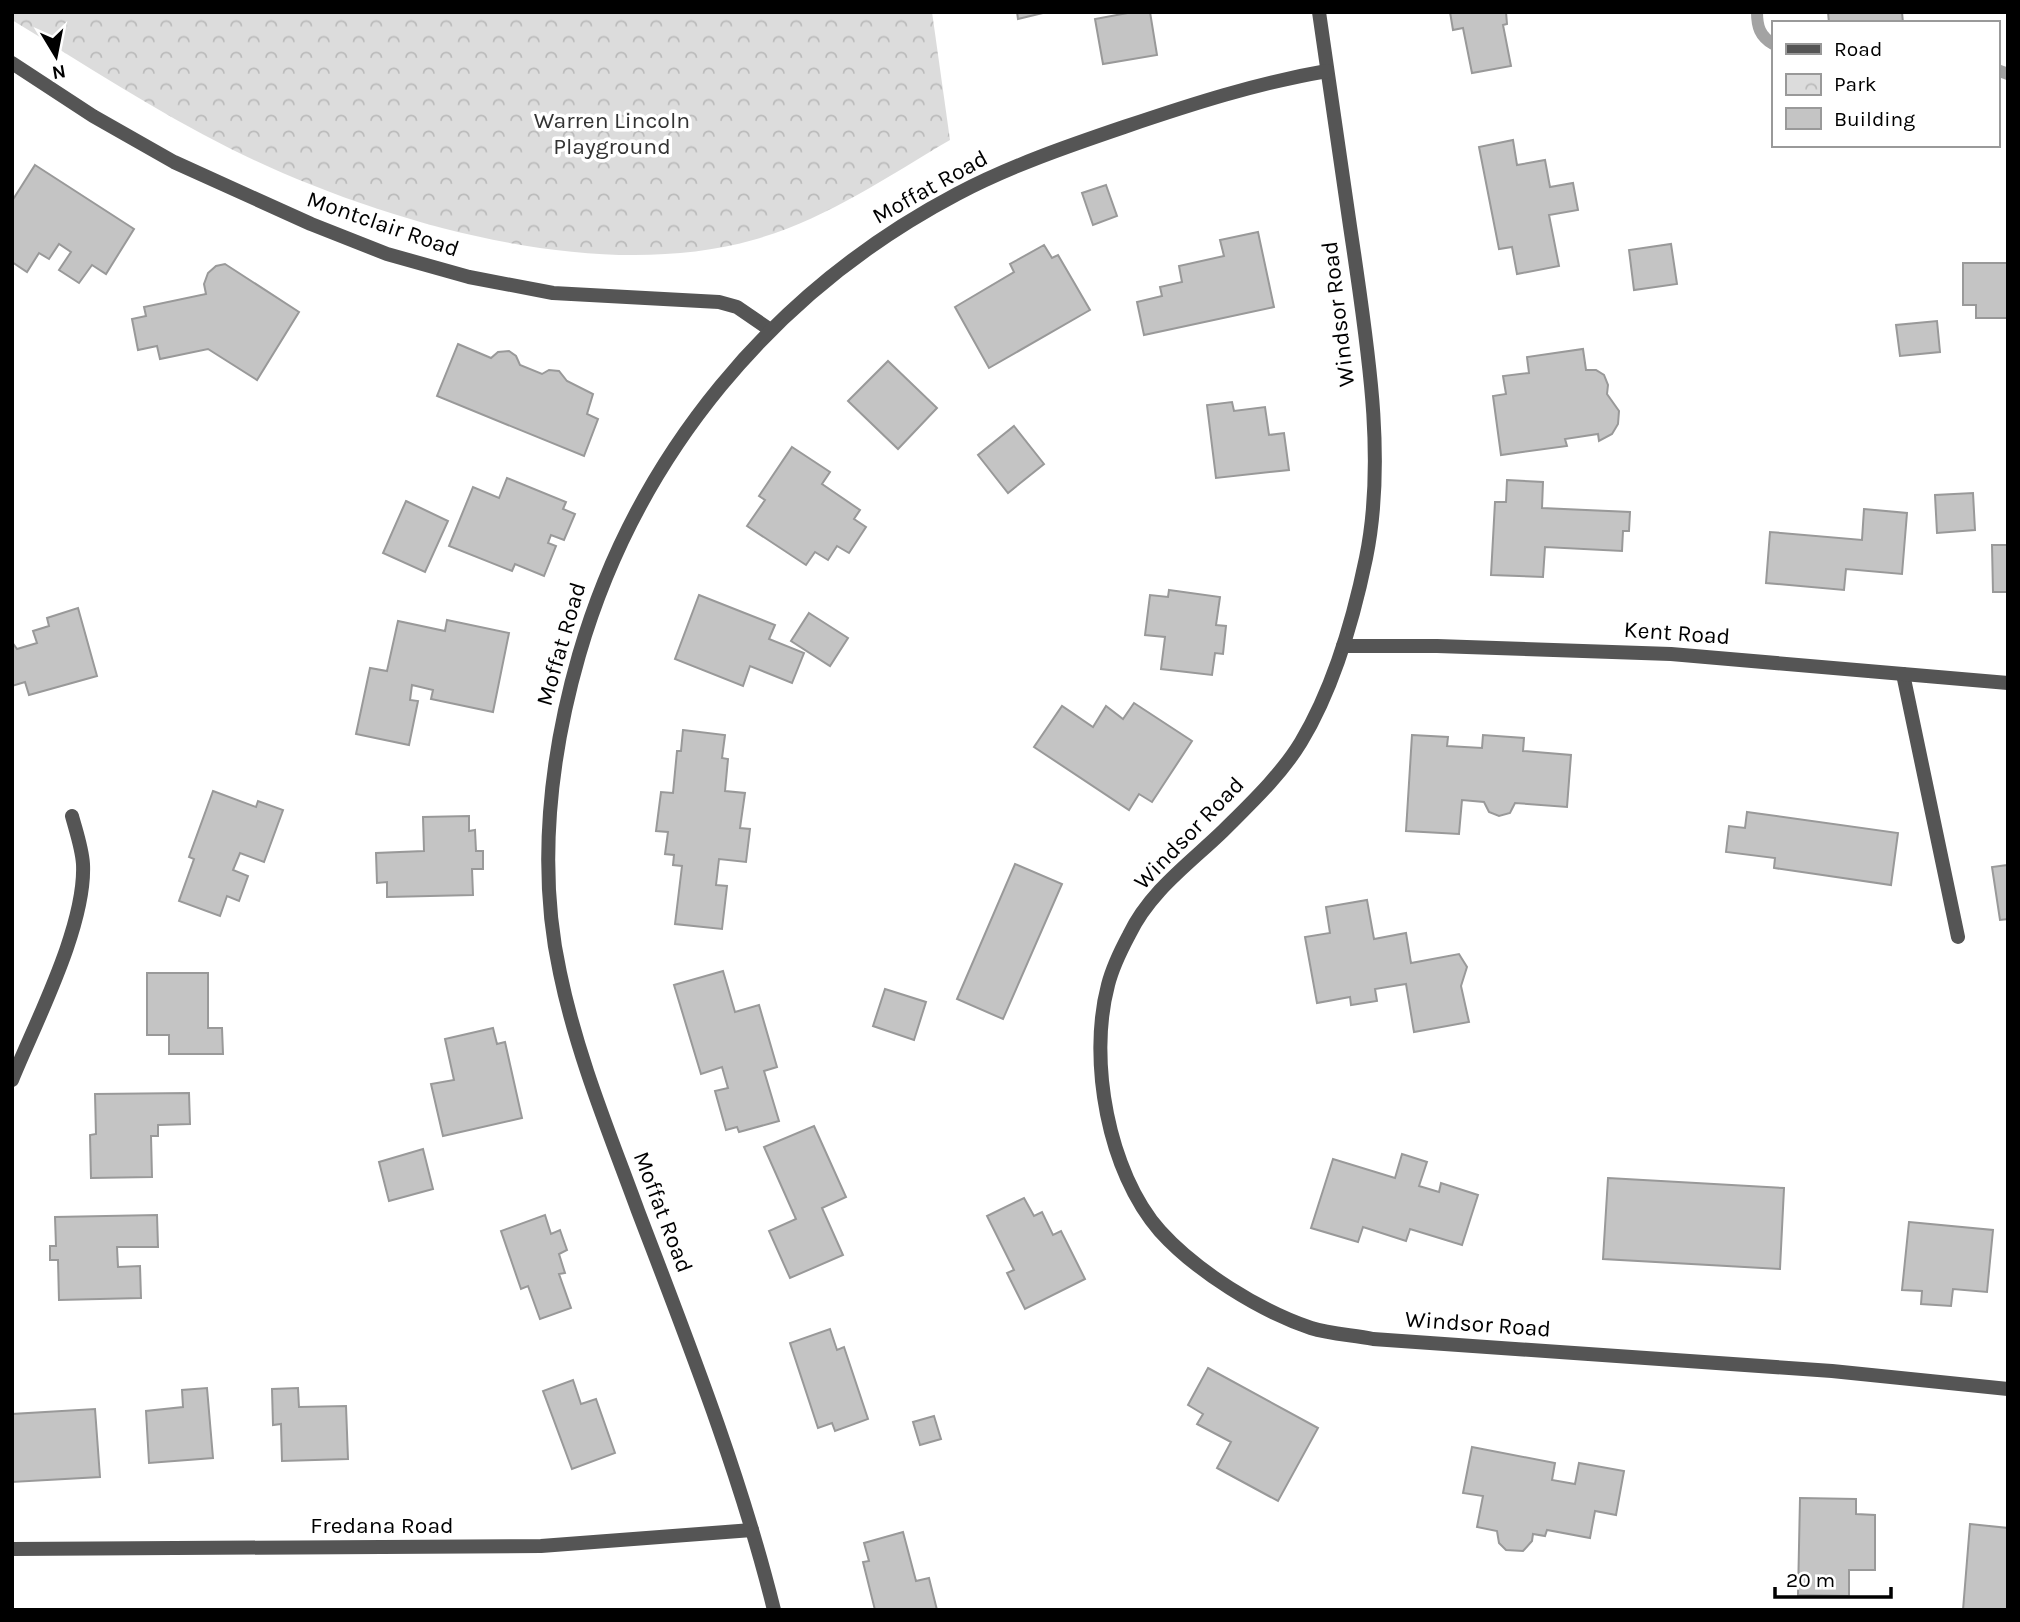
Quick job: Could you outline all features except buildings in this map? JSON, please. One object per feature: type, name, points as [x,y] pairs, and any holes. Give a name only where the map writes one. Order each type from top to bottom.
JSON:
[{"type":"street","name":"Windsor Road","points":[[1319,12],[1369,354],[1373,486],[1367,554],[1343,646],[1300,743],[1267,785],[1223,831],[1161,888],[1130,931],[1108,985],[1101,1047],[1106,1112],[1130,1186],[1160,1231],[1207,1271],[1261,1307],[1313,1329],[1373,1339],[1832,1371],[2008,1389]]},
{"type":"street","name":"Montclair Road","points":[[12,63],[93,117],[174,162],[311,225],[387,254],[469,277],[553,293],[719,302],[737,307],[769,329]]},
{"type":"street","name":"Moffat Road","points":[[774,1610],[720,1427],[579,1054],[558,967],[550,848],[553,773],[566,701],[603,580],[636,511],[676,444],[721,384],[769,329],[797,303],[855,258],[922,214],[994,176],[1075,144],[1220,94],[1327,71]]},
{"type":"street","name":"Kent Road","points":[[1343,646],[1437,646],[1671,654],[2008,683]]},
{"type":"street","points":[[1902,674],[1958,937]]},
{"type":"street","points":[[12,1080],[64,954],[78,905],[83,864],[72,816]]},
{"type":"street","name":"Fredana Road","points":[[12,1549],[541,1546],[752,1530]]},
{"type":"green space","name":"Warren Lincoln Playground","points":[[12,12],[932,12],[950,140],[830,210],[753,240],[691,252],[624,255],[556,250],[486,238],[418,221],[351,200],[288,175],[231,149],[147,103],[12,20]]},
{"type":"waterway","points":[[1757,12],[1760,31],[1772,43]]},
{"type":"waterway","points":[[1999,71],[2008,74]]}]
